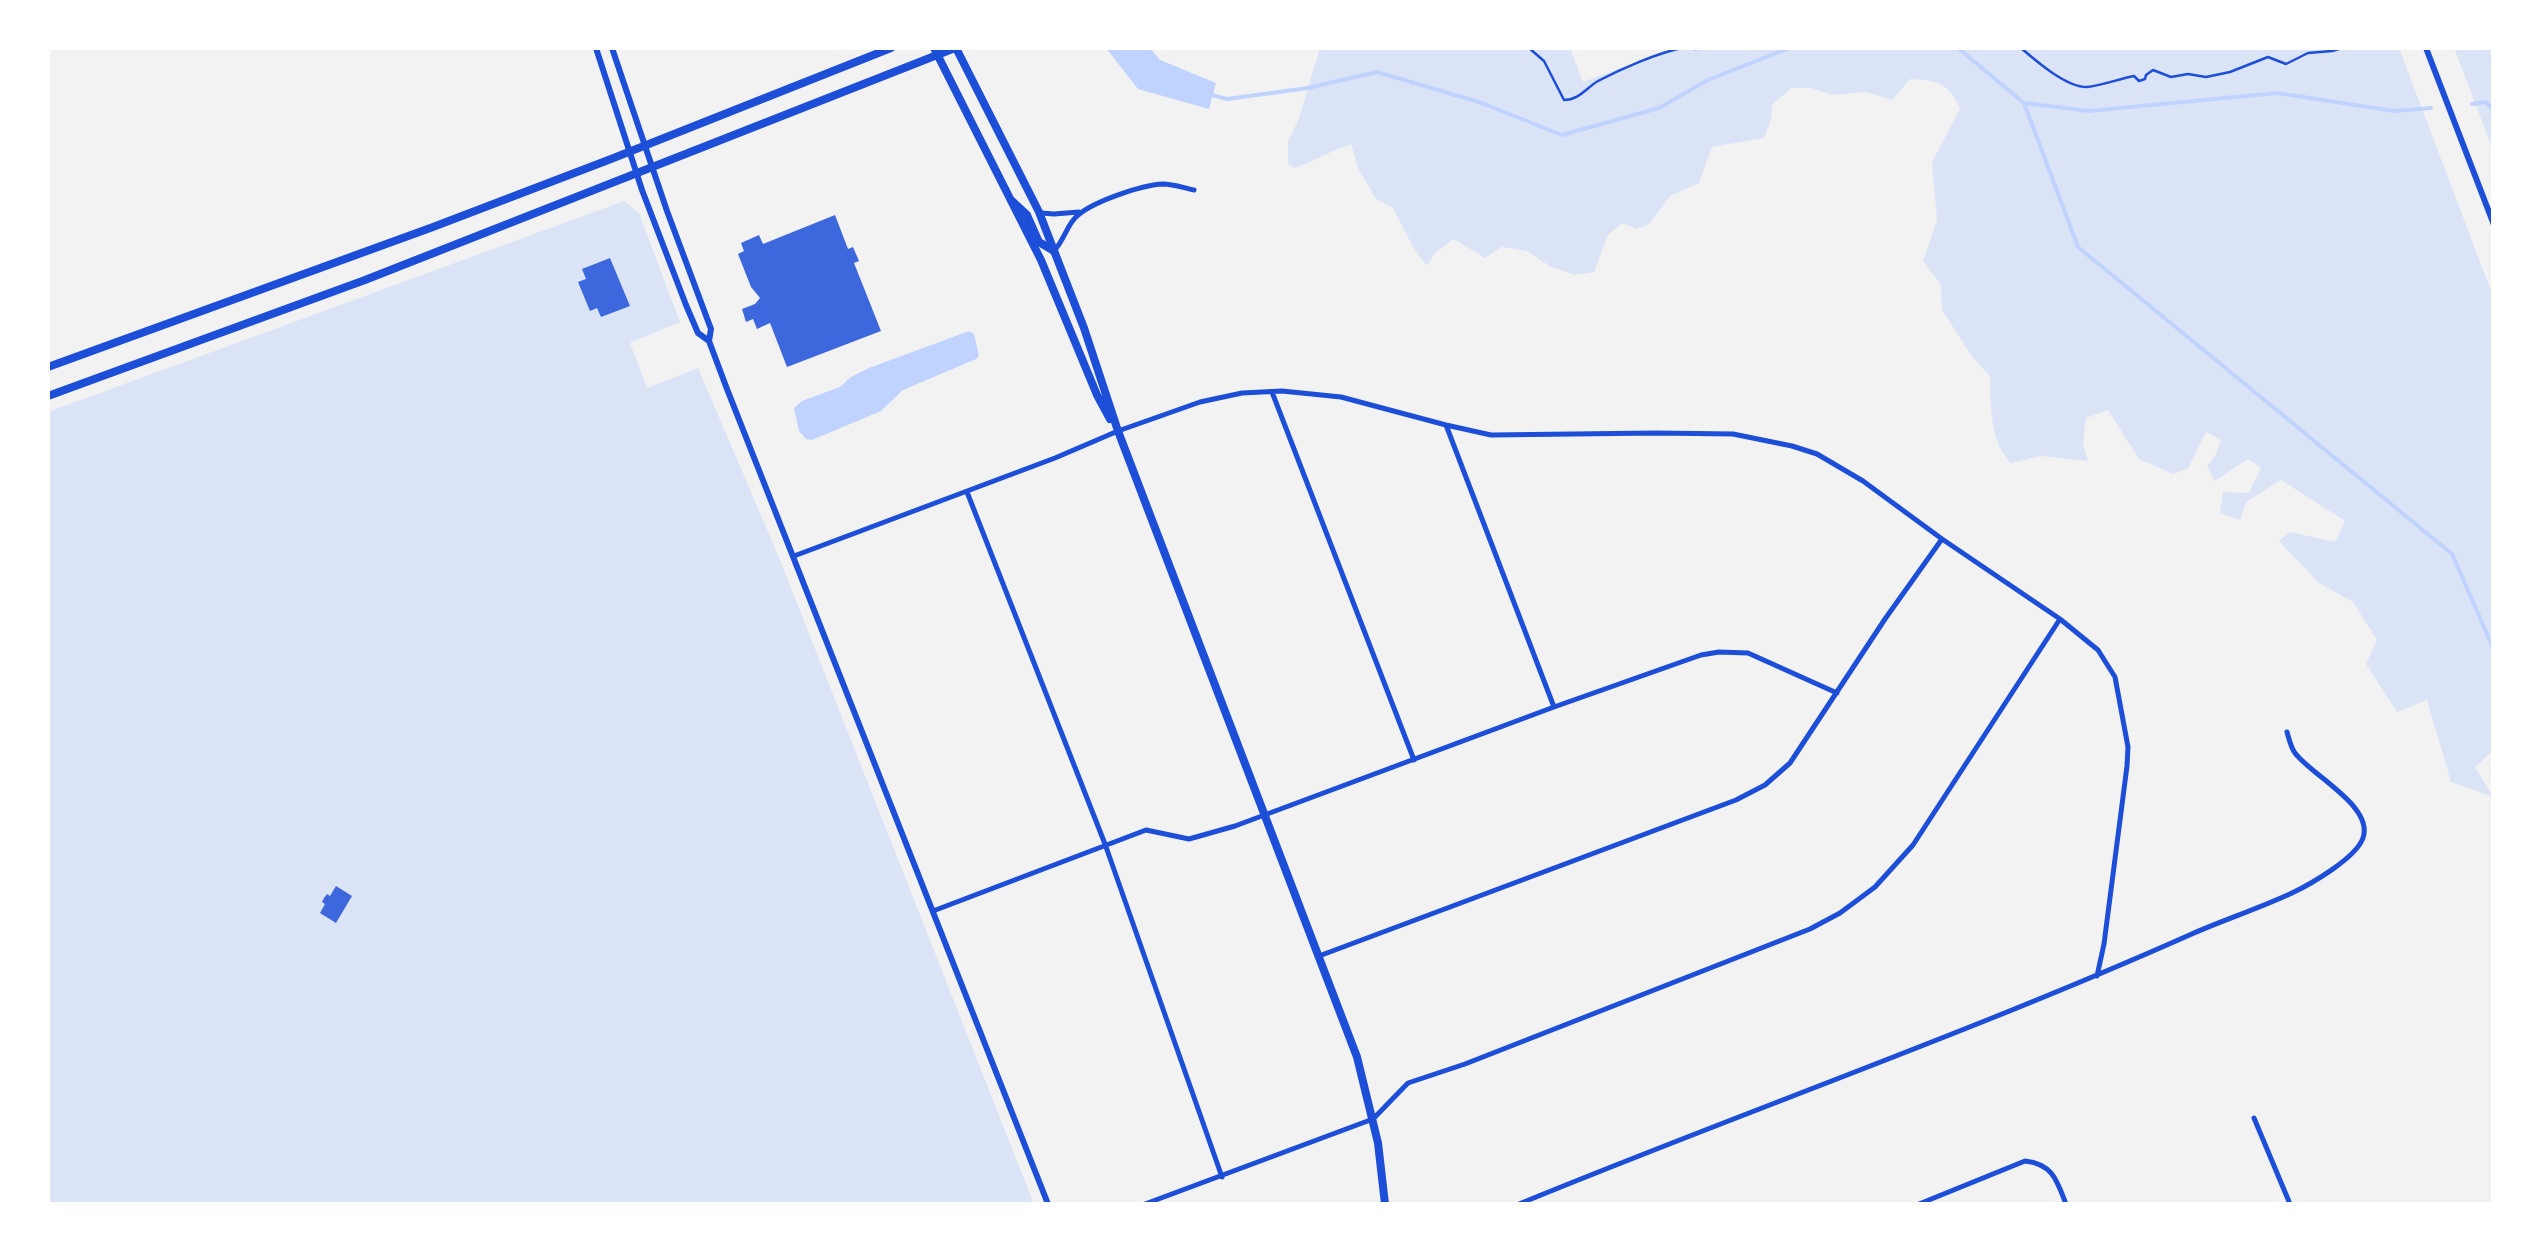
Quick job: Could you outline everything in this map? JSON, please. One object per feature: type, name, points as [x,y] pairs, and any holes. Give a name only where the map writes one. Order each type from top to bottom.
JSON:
[{"type":"main road","points":[[596,48],[629,152],[698,333],[709,341]]},
{"type":"main road","points":[[612,48],[711,329],[709,341],[1048,1204]]},
{"type":"main road","points":[[48,367],[356,256],[892,48]]},
{"type":"main road","points":[[48,396],[350,286],[936,51],[956,48],[1054,251],[1118,431],[1357,1057],[1378,1143],[1384,1204]]},
{"type":"main road","points":[[2426,48],[2494,225]]},
{"type":"main road","points":[[936,51],[1012,202],[1097,394],[1118,431]]},
{"type":"main road","points":[[1012,202],[1027,216],[1039,242],[1054,251]]},
{"type":"street","points":[[1038,212],[1082,212],[1139,188],[1167,184],[1194,190]]},
{"type":"street","points":[[1054,251],[1082,212]]},
{"type":"street","points":[[794,556],[1118,431],[1200,402],[1242,393],[1282,391],[1341,397],[1490,435],[1733,434],[1817,454],[1863,481],[2060,619],[2098,650],[2115,678],[2128,746],[2097,976]]},
{"type":"street","points":[[1272,392],[1414,760]]},
{"type":"street","points":[[1446,426],[1554,706]]},
{"type":"street","points":[[967,492],[1106,844],[1222,1176]]},
{"type":"street","points":[[1319,956],[1765,785],[1790,763],[1942,539]]},
{"type":"street","points":[[1145,1204],[1373,1119],[1408,1083],[1465,1064],[1840,913],[1875,887],[1913,845],[2060,619]]},
{"type":"street","points":[[934,911],[1146,830],[1189,839],[1264,815],[1554,706],[1700,656],[1748,653],[1838,692]]},
{"type":"street","points":[[1520,1204],[2097,976],[2294,892],[2334,868],[2356,850],[2364,825],[2344,797],[2294,753],[2286,732]]},
{"type":"street","points":[[2254,1118],[2290,1204]]},
{"type":"street","points":[[1922,1204],[2025,1162],[2040,1162],[2055,1177],[2066,1204]]},
{"type":"path","points":[[1529,48],[1544,61],[1564,100],[1573,100],[1593,84],[1669,50],[1699,48]]},
{"type":"path","points":[[2021,48],[2050,72],[2085,87],[2134,76],[2145,79],[2153,70],[2171,78],[2188,74],[2206,77],[2268,57],[2286,64],[2308,53],[2342,48]]},
{"type":"shaded area","points":[[1320,48],[1570,48],[1583,82],[1675,48],[2399,48],[2493,296],[2494,750],[2475,767],[2493,797],[2451,782],[2427,700],[2397,712],[2366,664],[2377,640],[2353,602],[2319,583],[2279,541],[2290,532],[2335,542],[2345,521],[2281,480],[2246,502],[2240,520],[2220,513],[2223,492],[2249,493],[2261,468],[2248,459],[2215,481],[2207,466],[2221,440],[2206,432],[2188,468],[2173,474],[2139,459],[2108,410],[2086,418],[2083,444],[2088,461],[2041,456],[2011,463],[2004,454],[1993,423],[1990,376],[1973,358],[1942,310],[1941,285],[1923,261],[1937,220],[1932,162],[1960,109],[1941,85],[1910,79],[1892,100],[1866,92],[1832,95],[1811,88],[1791,88],[1772,105],[1764,138],[1712,147],[1699,183],[1670,196],[1649,224],[1637,229],[1622,223],[1608,235],[1594,272],[1575,275],[1551,267],[1527,251],[1501,247],[1485,258],[1454,239],[1435,253],[1427,266],[1393,208],[1376,199],[1358,168],[1351,144],[1295,168],[1288,164],[1288,141]]},
{"type":"shaded area","points":[[2454,48],[2493,48],[2493,150]]},
{"type":"shaded area","points":[[624,201],[639,213],[680,322],[630,343],[647,388],[698,368],[778,555],[1034,1204],[48,1204],[48,412]]},
{"type":"water","points":[[1106,48],[1150,48],[1160,60],[1216,83],[1209,109],[1138,89]]},
{"type":"water","points":[[969,331],[974,334],[979,356],[976,359],[903,390],[881,411],[812,440],[799,431],[794,408],[802,401],[840,387],[869,368]]},
{"type":"building","points":[[835,215],[848,249],[853,247],[859,261],[854,263],[881,331],[787,367],[770,323],[757,329],[753,319],[746,322],[742,309],[760,298],[751,287],[738,254],[744,251],[741,243],[759,235],[763,244]]},
{"type":"building","points":[[610,258],[630,306],[601,317],[597,308],[590,311],[578,282],[586,279],[582,269]]},
{"type":"building","points":[[336,886],[352,896],[336,923],[320,913],[324,898]]},
{"type":"waterway","points":[[1212,95],[1227,99],[1308,88],[1377,72],[1479,102],[1562,135],[1659,108],[1708,80],[1789,48]]},
{"type":"waterway","points":[[1958,48],[2024,103],[2089,111],[2277,93],[2394,111],[2431,108]]},
{"type":"waterway","points":[[2472,104],[2486,102],[2494,111]]},
{"type":"waterway","points":[[2024,103],[2078,247],[2452,554],[2494,650]]}]
